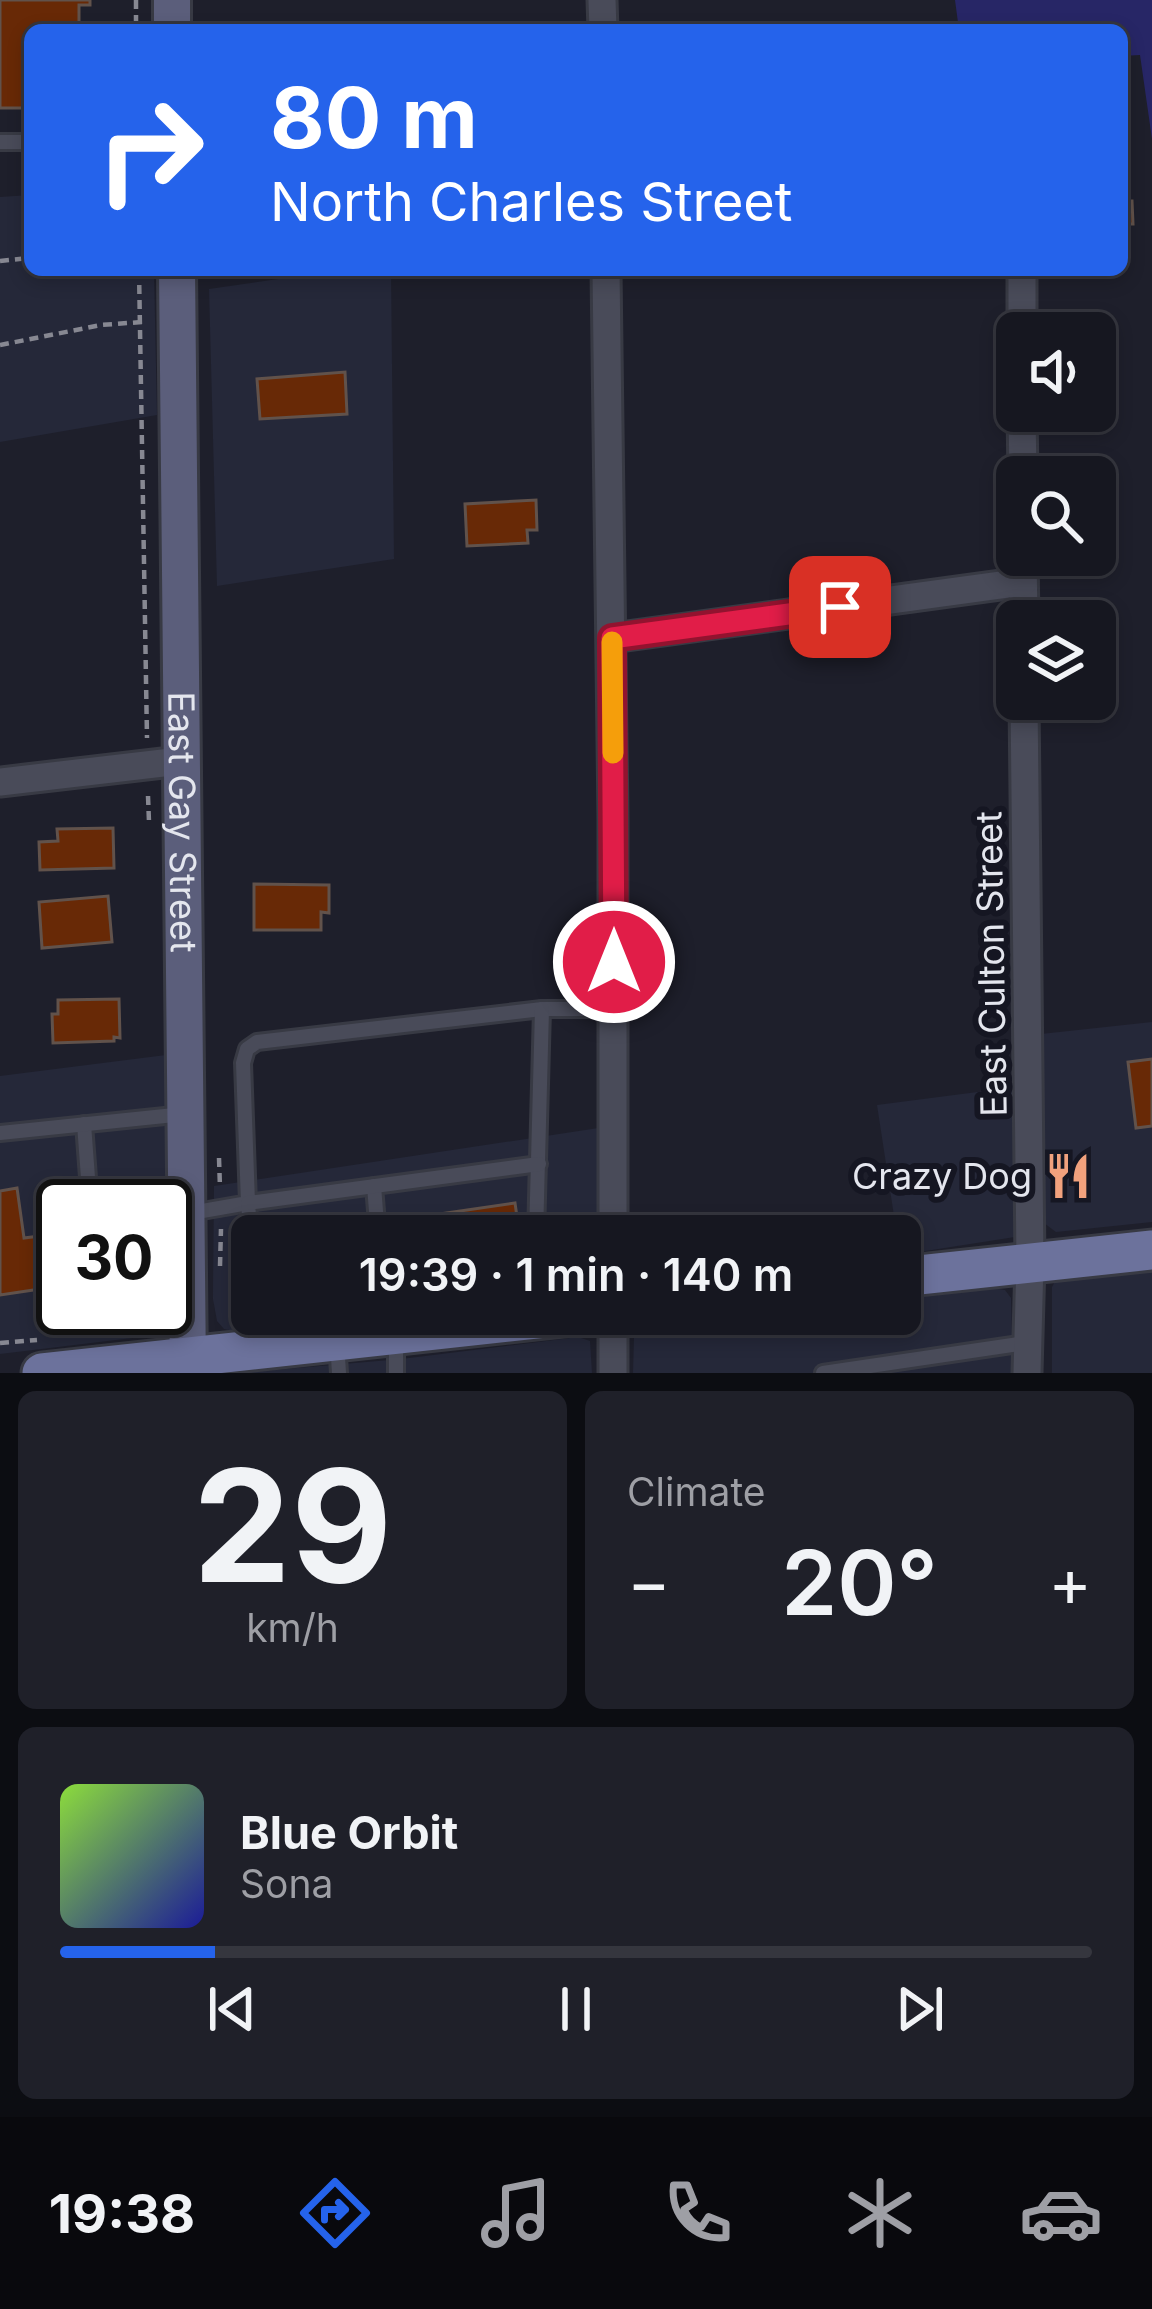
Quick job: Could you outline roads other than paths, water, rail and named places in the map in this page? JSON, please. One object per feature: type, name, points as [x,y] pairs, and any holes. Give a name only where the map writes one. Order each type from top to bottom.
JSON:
[{"type":"main road","name":"East Gay Street","points":[[176,276],[185,1179]]},
{"type":"main road","points":[[921,1275],[1152,1250]]},
{"type":"main road","name":"East Gay Street","points":[[188,1335],[188,1365]]},
{"type":"main road","points":[[42,1373],[338,1358],[391,1340],[428,1335]]},
{"type":"street","points":[[606,276],[613,1215]]},
{"type":"street","points":[[1022,276],[1022,312]]},
{"type":"street","points":[[612,638],[996,574]]},
{"type":"street","name":"East Culton Street","points":[[1024,720],[1027,1373]]},
{"type":"street","points":[[0,782],[180,761]]},
{"type":"street","points":[[613,1335],[613,1373]]},
{"type":"lane","points":[[537,1215],[542,1009]]},
{"type":"lane","points":[[249,1215],[244,1063],[247,1049],[257,1042],[542,1009],[614,1009]]},
{"type":"lane","points":[[0,1133],[184,1114]]},
{"type":"lane","points":[[83,1124],[88,1179]]},
{"type":"lane","points":[[192,1204],[248,1202],[538,1164]]},
{"type":"lane","points":[[374,1186],[376,1215]]},
{"type":"lane","points":[[823,1373],[1026,1343]]},
{"type":"place","name":"Crazy Dog","points":[[1068,1176]]}]
